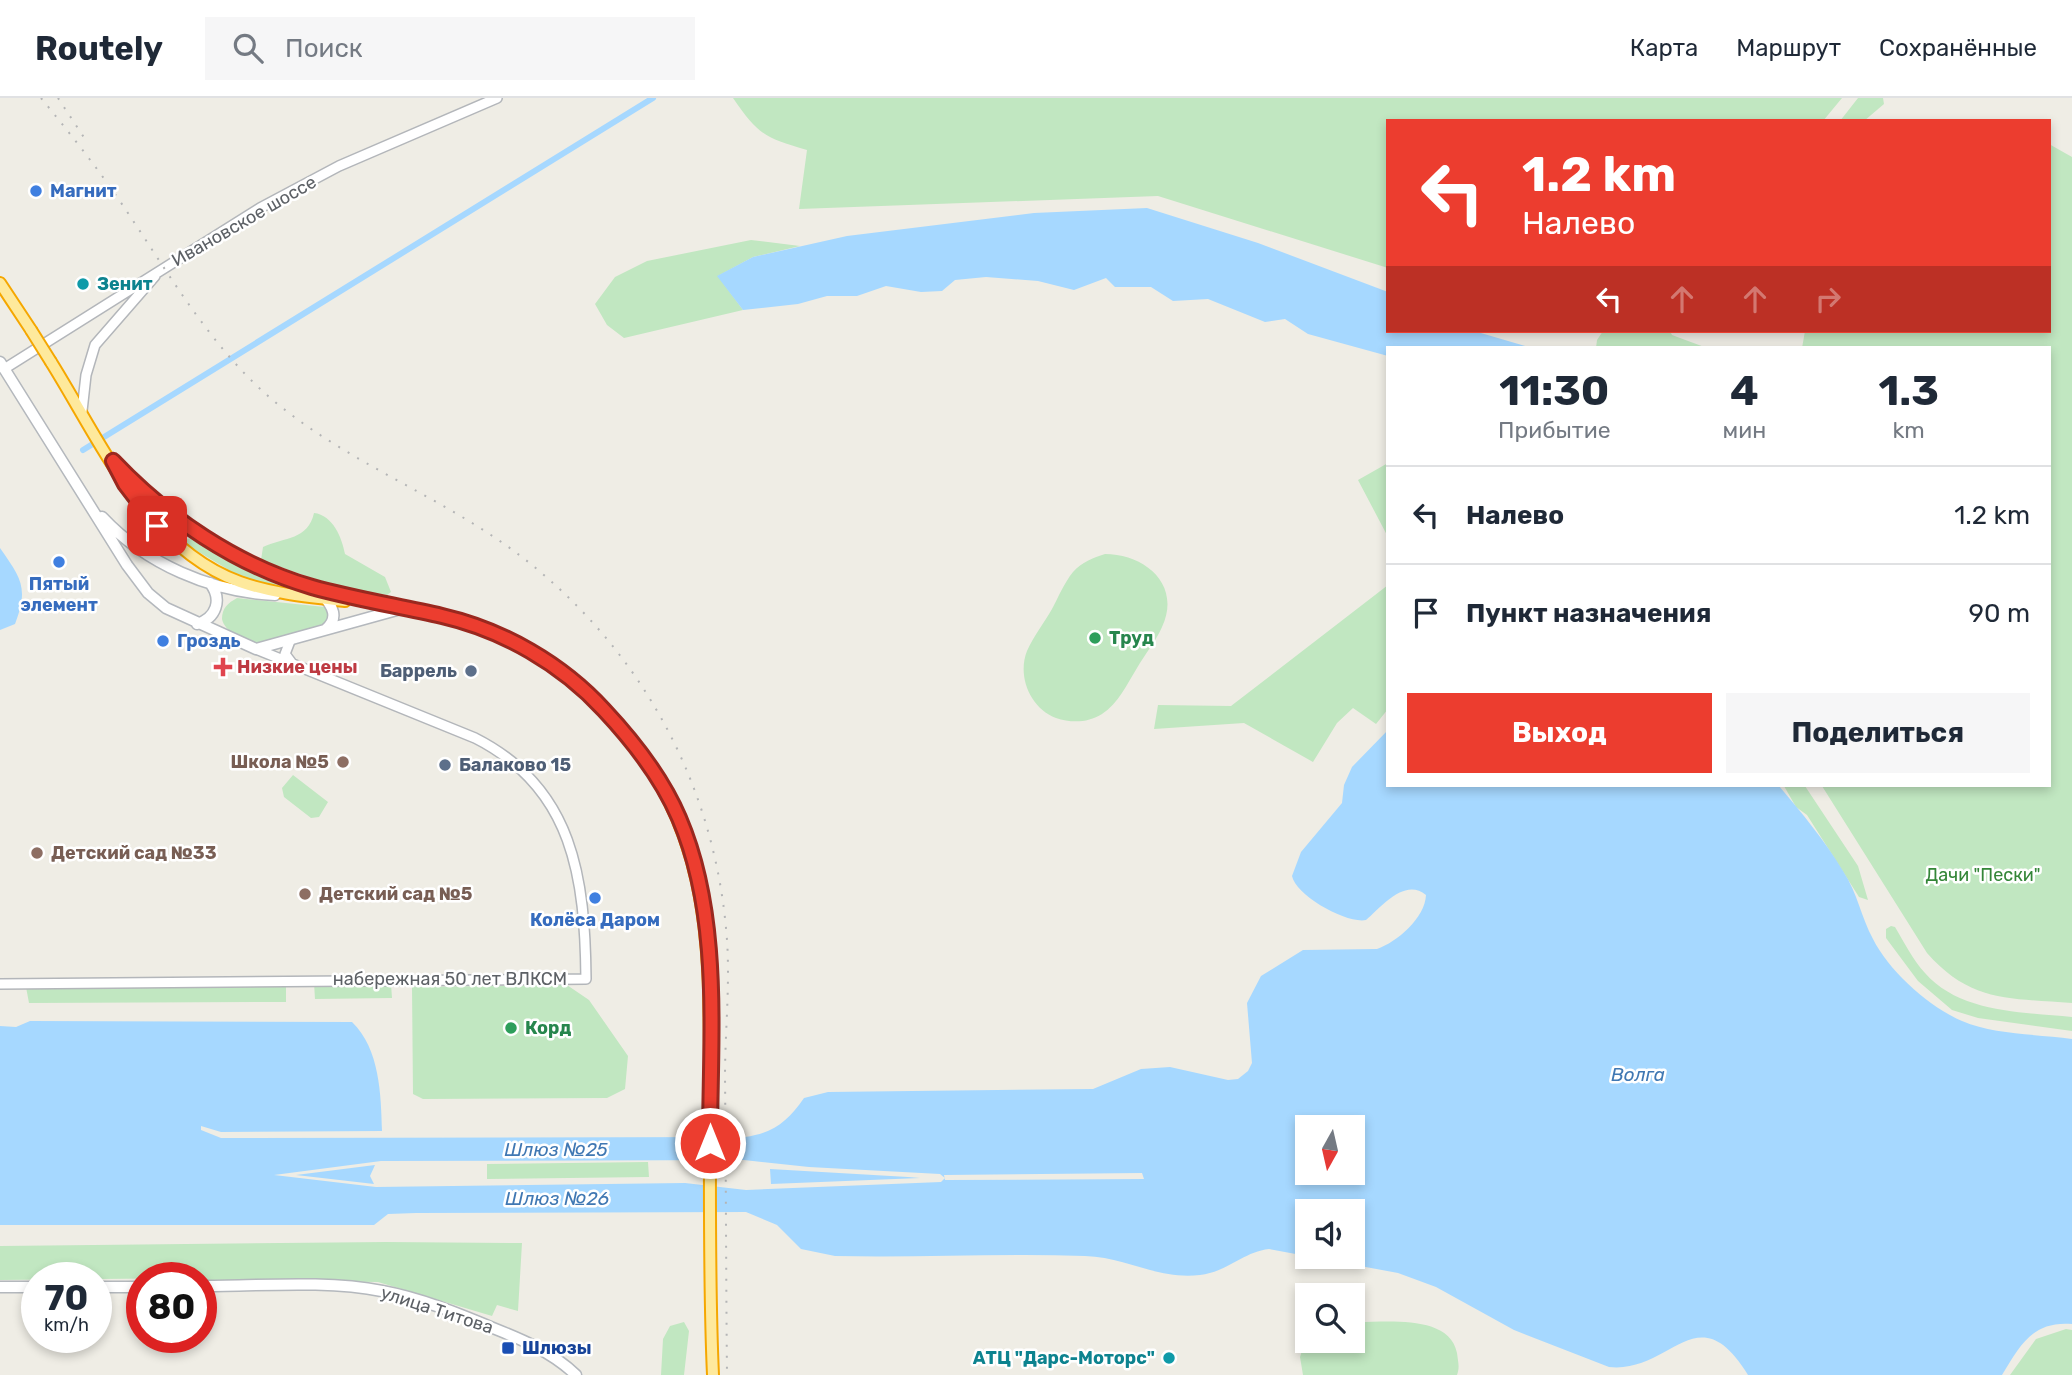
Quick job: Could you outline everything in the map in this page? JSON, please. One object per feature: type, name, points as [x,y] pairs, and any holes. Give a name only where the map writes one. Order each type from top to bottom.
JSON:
[{"type":"highway","points":[[0,283],[140,505],[170,539],[219,573],[251,586],[296,596],[322,593]]},
{"type":"highway","points":[[113,461],[143,491],[184,524],[263,570],[322,593],[404,608],[475,625],[545,660],[596,701],[653,771],[679,819],[701,897],[708,953],[713,1375]]},
{"type":"highway","points":[[170,539],[183,536],[184,524]]},
{"type":"highway","points":[[708,1375],[711,1326]]},
{"type":"main road","points":[[2,365],[127,565],[153,599],[197,624],[256,649],[404,608]]},
{"type":"main road","points":[[87,501],[143,552],[167,566],[209,583],[265,594],[296,596]]},
{"type":"main road","points":[[127,565],[132,555],[143,552]]},
{"type":"main road","points":[[197,624],[211,617],[217,604],[215,590],[209,583]]},
{"type":"main road","points":[[322,593],[334,618],[326,630]]},
{"type":"main road","name":"улица Титова","points":[[217,1286],[358,1288],[400,1294],[461,1314],[527,1342],[549,1353],[576,1375]]},
{"type":"main road","points":[[0,1287],[21,1287]]},
{"type":"street","name":"Ивановское шоссе","points":[[2,365],[260,208],[340,166],[497,98]]},
{"type":"street","points":[[82,411],[86,375],[95,345],[160,270]]},
{"type":"street","points":[[290,641],[285,654],[291,662]]},
{"type":"street","points":[[256,649],[291,662]]},
{"type":"street","name":"набережная 50 лет ВЛКСМ","points":[[0,984],[586,979],[583,894],[575,854],[555,813],[529,777],[503,754],[475,738],[291,662]]},
{"type":"green space","points":[[733,98],[1842,98],[1825,119],[1386,119],[1386,267],[1158,196],[799,209],[807,150],[772,138],[749,120]]},
{"type":"green space","points":[[1858,98],[1883,98],[1884,104],[1866,119],[1842,119]]},
{"type":"green space","name":"Дачи \"Пески\"","points":[[2051,145],[2072,157],[2072,1003],[1993,995],[1960,981],[1943,969],[1927,953],[1823,787],[2051,787],[2051,346],[1802,346],[1805,333],[2051,333]]},
{"type":"green space","points":[[751,240],[800,246],[753,257],[718,276],[743,310],[624,338],[607,325],[595,304],[615,277],[647,261]]},
{"type":"green space","points":[[1602,333],[1671,333],[1702,346],[1596,346]]},
{"type":"green space","points":[[1386,464],[1386,533],[1358,480]]},
{"type":"green space","points":[[314,513],[331,523],[342,541],[345,554],[385,577],[391,592],[387,595],[334,586],[261,560],[263,547],[301,533],[311,522]]},
{"type":"green space","points":[[189,532],[267,579],[298,591],[244,579],[182,542],[190,538]]},
{"type":"green space","name":"Труд","points":[[1105,554],[1133,559],[1156,574],[1167,597],[1167,612],[1157,637],[1113,705],[1091,719],[1062,720],[1047,713],[1033,699],[1025,681],[1024,661],[1032,640],[1073,572],[1084,563]]},
{"type":"green space","points":[[1386,587],[1386,712],[1376,724],[1353,708],[1337,723],[1313,762],[1244,723],[1154,729],[1158,705],[1231,706]]},
{"type":"green space","points":[[237,598],[325,607],[330,611],[326,625],[256,643],[235,635],[226,628],[222,619],[224,609]]},
{"type":"green space","points":[[293,775],[328,802],[319,817],[311,818],[284,797],[282,788]]},
{"type":"green space","points":[[1785,787],[1806,787],[1858,866],[1868,900],[1859,897],[1807,815],[1796,807]]},
{"type":"green space","points":[[1895,927],[1925,973],[1956,996],[1993,1008],[2072,1017],[2072,1031],[1978,1018],[1952,1010],[1918,981],[1886,938],[1886,929]]},
{"type":"green space","points":[[286,983],[286,1002],[29,1003],[26,987]]},
{"type":"green space","points":[[314,983],[391,984],[392,998],[315,999]]},
{"type":"green space","name":"Корд","points":[[567,985],[589,1000],[628,1056],[625,1089],[607,1098],[423,1099],[413,1094],[412,987]]},
{"type":"green space","points":[[648,1162],[649,1177],[487,1179],[487,1164]]},
{"type":"green space","points":[[522,1243],[518,1311],[497,1305],[492,1316],[378,1282],[217,1280],[217,1262],[126,1262],[126,1279],[112,1279],[112,1262],[21,1262],[21,1280],[0,1280],[0,1246]]},
{"type":"green space","points":[[684,1322],[689,1331],[684,1375],[661,1375],[663,1339],[670,1326]]},
{"type":"green space","points":[[1365,1322],[1413,1323],[1442,1331],[1451,1340],[1459,1367],[1457,1375],[1303,1375],[1301,1353],[1365,1353]]},
{"type":"green space","points":[[2066,1329],[2072,1330],[2072,1375],[2010,1375],[2036,1339]]},
{"type":"water","points":[[1147,208],[1258,243],[1386,291],[1386,333],[1481,333],[1525,346],[1386,346],[1386,355],[1308,334],[1285,319],[1265,322],[1208,299],[1173,301],[1151,287],[1115,287],[1106,278],[1074,290],[1038,281],[986,277],[955,280],[942,291],[921,292],[886,286],[857,296],[827,296],[798,304],[743,310],[717,276],[753,257],[847,236],[1034,213]]},
{"type":"water","points":[[0,548],[18,576],[22,601],[15,624],[0,630]]},
{"type":"water","name":"Волга","points":[[1386,732],[1386,787],[1780,787],[1836,860],[1852,888],[1880,951],[1911,987],[1949,1015],[1975,1026],[2002,1032],[2072,1039],[2072,1324],[2047,1326],[2038,1331],[2022,1344],[2002,1375],[1748,1375],[1730,1351],[1713,1340],[1698,1338],[1683,1342],[1650,1360],[1631,1366],[1609,1367],[1514,1330],[1436,1287],[1398,1273],[1365,1267],[1365,1199],[1295,1199],[1295,1254],[1269,1249],[1251,1254],[1210,1273],[1184,1276],[1085,1256],[835,1256],[801,1249],[777,1225],[746,1212],[416,1213],[388,1214],[374,1225],[0,1225],[0,1026],[16,1027],[30,1021],[352,1022],[361,1033],[374,1059],[377,1073],[382,1131],[221,1132],[201,1126],[201,1130],[221,1138],[745,1137],[779,1125],[804,1098],[828,1092],[1093,1089],[1141,1069],[1170,1067],[1228,1080],[1238,1079],[1248,1071],[1252,1063],[1247,1003],[1261,976],[1303,950],[1377,949],[1385,946],[1409,928],[1421,912],[1426,895],[1410,889],[1394,896],[1366,920],[1347,918],[1312,900],[1296,884],[1292,876],[1301,852],[1342,803],[1344,785],[1352,767]],"holes":[[[744,1160],[809,1167],[940,1174],[945,1178],[941,1182],[746,1190],[685,1183],[376,1187],[274,1175],[381,1161]]]},
{"type":"water","points":[[375,1165],[370,1176],[374,1184],[296,1175]]},
{"type":"water","points":[[770,1169],[908,1177],[920,1178],[771,1184]]},
{"type":"pier","points":[[1142,1173],[1144,1179],[945,1180],[944,1175]]},
{"type":"waterway","points":[[83,450],[653,98]]},
{"type":"railway","points":[[41,98],[108,184],[196,314],[257,386],[289,413],[324,437],[469,521],[538,570],[577,606],[612,645],[642,686],[668,731],[690,777],[706,826],[719,876],[726,928],[727,1375]]},
{"type":"railway","points":[[58,98],[85,139]]},
{"type":"place","name":"Магнит","points":[[36,191]]},
{"type":"place","name":"Зенит","points":[[83,284]]},
{"type":"place","name":"Пятый элемент","points":[[59,562]]},
{"type":"place","name":"Труд","points":[[1095,638]]},
{"type":"place","name":"Гроздь","points":[[163,641]]},
{"type":"place","name":"Низкие цены","points":[[223,667]]},
{"type":"place","name":"Баррель","points":[[471,671]]},
{"type":"place","name":"Школа №5","points":[[343,762]]},
{"type":"place","name":"Балаково 15","points":[[445,765]]},
{"type":"place","name":"Детский сад №33","points":[[37,853]]},
{"type":"place","name":"Детский сад №5","points":[[305,894]]},
{"type":"place","name":"Колёса Даром","points":[[595,898]]},
{"type":"place","name":"Корд","points":[[511,1028]]},
{"type":"place","name":"Шлюзы","points":[[508,1348]]},
{"type":"place","name":"АТЦ \"Дарс-Моторс\"","points":[[1169,1358]]},
{"type":"route","points":[[157,526],[125,484],[113,461],[136,485],[184,524],[263,570],[311,587],[443,616],[492,632],[558,669],[581,687],[616,722],[669,797],[688,844],[696,874],[707,941],[710,1143]]},
{"type":"water label","name":"Шлюз №25","points":[[556,1149]]},
{"type":"water label","name":"Шлюз №26","points":[[557,1198]]}]
